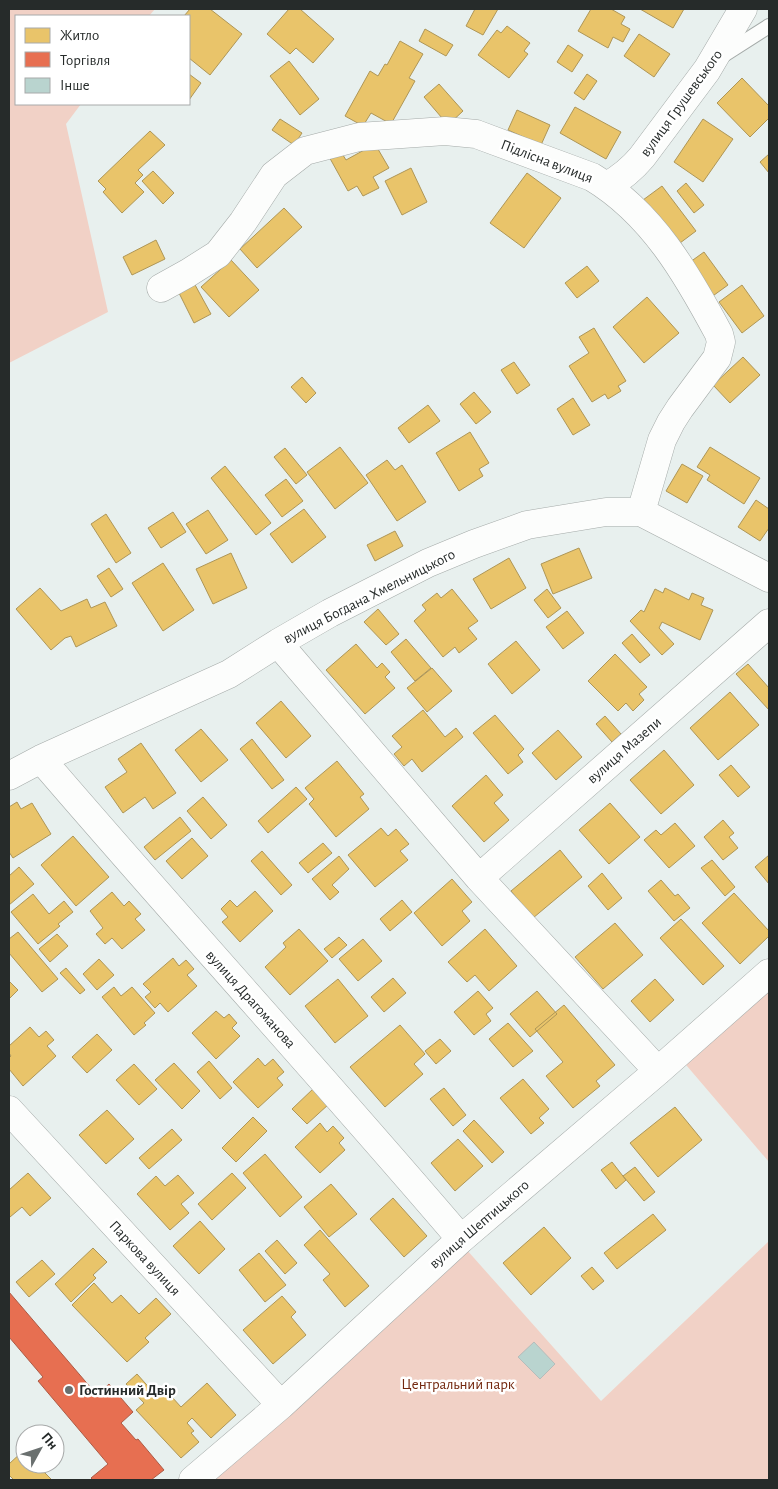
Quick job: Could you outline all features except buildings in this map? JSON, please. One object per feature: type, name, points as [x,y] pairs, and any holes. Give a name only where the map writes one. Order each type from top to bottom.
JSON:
[{"type":"street","name":"вулиця Грушевського","points":[[607,186],[632,169],[642,157],[712,61],[743,9]]},
{"type":"street","name":"Підлісна вулиця","points":[[161,288],[188,274],[218,254],[243,222],[274,175],[305,151],[359,137],[445,131],[476,134],[592,177],[607,186],[637,211],[667,246],[720,334],[721,342],[717,358],[680,408],[662,440],[642,512]]},
{"type":"street","name":"вулиця Богдана Хмельницького","points":[[9,776],[41,759],[229,674],[278,643],[428,563],[527,525],[606,512],[642,512],[769,578]]},
{"type":"street","name":"вулиця Мазепи","points":[[479,878],[769,622]]},
{"type":"street","points":[[278,643],[479,878],[658,1071]]},
{"type":"street","name":"вулиця Драгоманова","points":[[41,759],[134,868],[461,1239]]},
{"type":"street","name":"вулиця Шептицького","points":[[193,1480],[282,1405],[461,1239],[658,1071],[769,973]]},
{"type":"street","name":"Паркова вулиця","points":[[9,1110],[282,1405]]},
{"type":"lane","points":[[712,61],[769,26]]},
{"type":"green space","points":[[9,9],[155,9],[150,15],[15,15],[15,105],[80,105],[66,124],[108,312],[9,363]]},
{"type":"green space","points":[[769,985],[769,1162],[681,1059]]},
{"type":"green space","name":"Центральний парк","points":[[769,1241],[769,1480],[207,1480],[466,1249],[601,1401]]},
{"type":"place","name":"Гостинний Двір","points":[[69,1390]]}]
